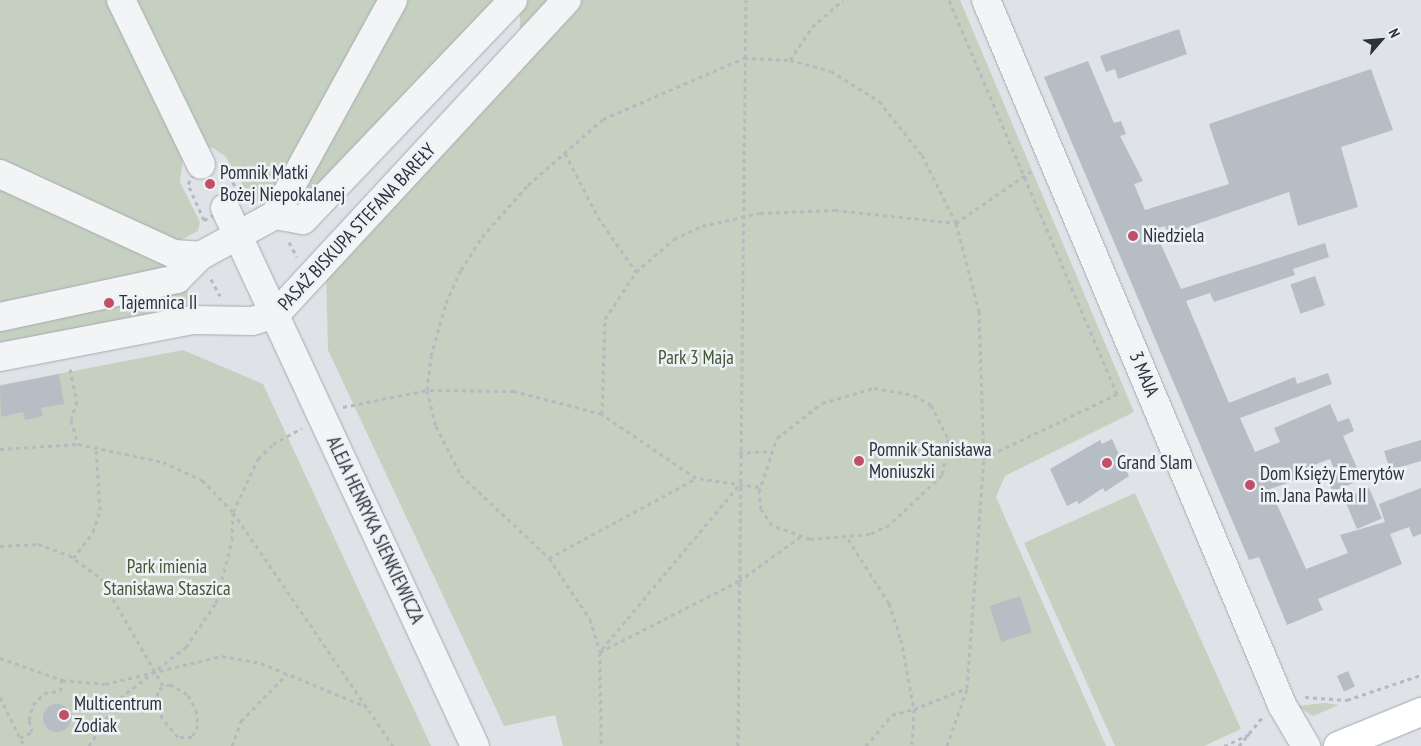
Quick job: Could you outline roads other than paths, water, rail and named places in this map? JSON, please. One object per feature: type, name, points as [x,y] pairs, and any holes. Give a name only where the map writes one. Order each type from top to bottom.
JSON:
[{"type":"main road","points":[[1338,746],[1421,712]]},
{"type":"street","points":[[121,0],[201,165]]},
{"type":"street","points":[[0,317],[177,279],[200,256],[275,215],[393,0]]},
{"type":"street","points":[[275,215],[303,220],[513,0]]},
{"type":"street","name":"PASAŻ BISKUPA STEFANA BAREŁY","points":[[0,357],[192,320],[252,321],[276,314],[567,0]]},
{"type":"street","name":"3 MAJA","points":[[986,0],[1282,705],[1306,746]]},
{"type":"street","points":[[0,174],[174,254],[200,256]]},
{"type":"street","name":"ALEJA HENRYKA SIENKIEWICZA","points":[[225,208],[276,314],[475,746]]},
{"type":"place","name":"Pomnik Matki Bożej Niepokalanej","points":[[210,184]]},
{"type":"place","name":"Niedziela","points":[[1133,236]]},
{"type":"place","name":"Tajemnica II","points":[[109,303]]},
{"type":"place","name":"Pomnik Stanisława Moniuszki","points":[[859,461]]},
{"type":"place","name":"Grand Slam","points":[[1107,463]]},
{"type":"place","name":"Dom Księży Emerytów im. Jana Pawła II","points":[[1250,485]]},
{"type":"place","name":"Multicentrum Zodiak","points":[[64,715]]},
{"type":"park label","name":"Park 3 Maja","points":[[696,358]]},
{"type":"park label","name":"Park imienia Stanisława Staszica","points":[[167,578]]}]
